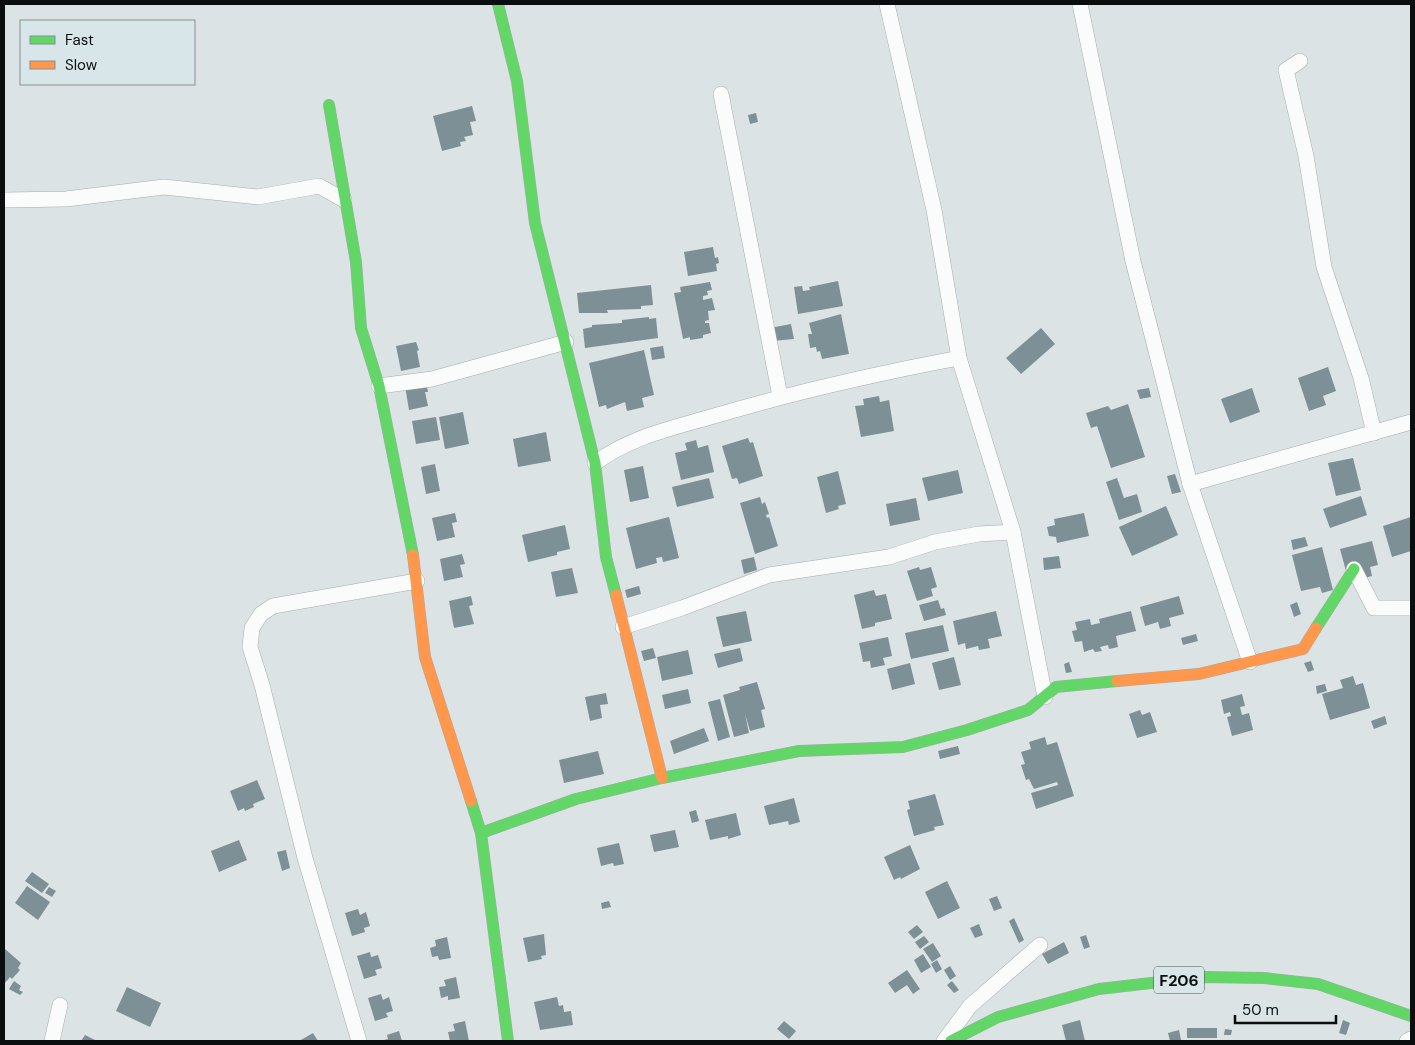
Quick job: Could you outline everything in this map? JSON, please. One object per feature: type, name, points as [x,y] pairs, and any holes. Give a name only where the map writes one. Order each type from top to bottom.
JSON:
[{"type":"street","points":[[498,4],[517,81],[535,223],[595,462],[606,557],[662,778]]},
{"type":"street","points":[[888,4],[934,210],[959,358],[1013,532],[1045,697]]},
{"type":"street","points":[[1080,4],[1133,260],[1190,484],[1250,662]]},
{"type":"street","points":[[1300,61],[1286,70],[1306,156],[1324,267],[1361,378],[1374,433]]},
{"type":"street","points":[[721,94],[780,396]]},
{"type":"street","points":[[329,105],[356,262],[361,328],[379,386],[413,551],[425,657],[481,833],[508,1041]]},
{"type":"street","points":[[4,200],[66,199],[164,187],[258,197],[319,186],[344,200]]},
{"type":"street","points":[[379,386],[432,379],[566,342]]},
{"type":"street","points":[[595,462],[614,449],[638,438],[780,396],[858,376],[959,358]]},
{"type":"street","points":[[1190,484],[1411,422]]},
{"type":"street","points":[[623,627],[682,608],[768,576],[889,557],[935,542],[979,534],[1013,532]]},
{"type":"street","points":[[481,833],[576,799],[662,778],[798,751],[903,747],[967,730],[1028,710],[1056,688],[1199,674],[1303,649],[1354,569]]},
{"type":"street","points":[[1354,569],[1374,608],[1411,608]]},
{"type":"street","points":[[359,1041],[305,858],[262,685],[250,647],[252,628],[261,614],[273,606],[417,581]]},
{"type":"street","points":[[944,1041],[970,1006],[1040,945]]},
{"type":"street","name":"F206","points":[[951,1041],[998,1017],[1098,989],[1203,977],[1264,978],[1318,984],[1411,1016]]},
{"type":"street","points":[[52,1041],[60,1005]]},
{"type":"street","points":[[1407,1041],[1411,1040]]},
{"type":"building","points":[[472,106],[476,121],[470,122],[473,135],[464,137],[466,141],[460,142],[461,146],[442,151],[433,116]]},
{"type":"building","points":[[756,113],[758,122],[750,124],[748,115]]},
{"type":"building","points":[[713,247],[715,258],[718,257],[719,263],[716,264],[717,271],[688,276],[684,252]]},
{"type":"building","points":[[838,281],[843,306],[798,314],[794,287],[802,286],[803,291],[810,290],[809,287]]},
{"type":"building","points":[[710,282],[712,290],[707,291],[708,295],[703,296],[703,300],[712,298],[715,310],[708,311],[709,320],[705,321],[705,323],[709,323],[711,333],[703,335],[703,338],[690,340],[690,337],[683,339],[674,293],[681,292],[680,287]]},
{"type":"building","points":[[651,285],[653,305],[641,306],[641,309],[607,310],[608,313],[579,313],[577,293]]},
{"type":"building","points":[[841,314],[849,354],[822,359],[820,351],[817,352],[816,347],[810,348],[808,334],[812,334],[809,323]]},
{"type":"building","points":[[649,317],[649,319],[656,318],[658,338],[585,348],[583,329],[592,327],[592,325],[622,323],[622,320]]},
{"type":"building","points":[[791,324],[794,339],[772,341],[770,328]]},
{"type":"building","points":[[1041,328],[1055,344],[1021,374],[1006,358]]},
{"type":"building","points":[[416,342],[419,350],[417,351],[420,367],[401,371],[396,346]]},
{"type":"building","points":[[663,346],[665,358],[652,360],[650,348]]},
{"type":"building","points":[[644,350],[654,395],[642,398],[644,407],[627,411],[625,402],[607,409],[606,405],[599,407],[589,363]]},
{"type":"building","points":[[1328,367],[1336,391],[1323,396],[1326,405],[1309,411],[1298,378]]},
{"type":"building","points":[[426,382],[428,392],[425,392],[428,406],[409,410],[405,386]]},
{"type":"building","points":[[1149,388],[1151,397],[1140,399],[1137,390]]},
{"type":"building","points":[[1252,388],[1260,412],[1230,423],[1221,399]]},
{"type":"building","points":[[879,396],[880,402],[889,400],[894,431],[861,437],[855,406],[864,405],[863,399]]},
{"type":"building","points":[[1128,404],[1145,457],[1111,468],[1097,426],[1091,428],[1086,413],[1108,406],[1111,410]]},
{"type":"building","points":[[463,412],[469,444],[445,449],[439,417]]},
{"type":"building","points":[[436,417],[440,440],[416,444],[412,421]]},
{"type":"building","points":[[546,432],[551,461],[518,467],[513,439]]},
{"type":"building","points":[[748,438],[750,443],[753,442],[763,476],[739,484],[737,478],[732,479],[722,446]]},
{"type":"building","points":[[696,440],[698,448],[708,445],[714,472],[681,480],[675,453],[687,450],[685,443]]},
{"type":"building","points":[[1353,458],[1361,490],[1336,496],[1328,463]]},
{"type":"building","points":[[435,464],[440,491],[426,494],[421,467]]},
{"type":"building","points":[[643,466],[649,498],[630,502],[624,470]]},
{"type":"building","points":[[958,470],[963,493],[928,501],[922,478]]},
{"type":"building","points":[[838,471],[846,504],[838,506],[839,509],[826,513],[817,477]]},
{"type":"building","points":[[1175,474],[1181,492],[1172,494],[1167,476]]},
{"type":"building","points":[[709,478],[714,498],[677,507],[672,487]]},
{"type":"building","points":[[1117,478],[1124,498],[1137,494],[1142,512],[1119,520],[1106,482]]},
{"type":"building","points":[[1361,496],[1367,515],[1330,528],[1323,509]]},
{"type":"building","points":[[760,497],[762,504],[765,502],[769,514],[766,515],[767,518],[769,517],[778,546],[755,554],[740,503]]},
{"type":"building","points":[[916,498],[920,520],[890,526],[886,504]]},
{"type":"building","points":[[1166,506],[1178,535],[1132,556],[1119,527]]},
{"type":"building","points":[[455,513],[457,522],[452,523],[455,537],[437,541],[432,518]]},
{"type":"building","points":[[1084,513],[1089,536],[1057,543],[1056,537],[1049,536],[1047,527],[1055,525],[1054,519]]},
{"type":"building","points":[[669,517],[679,558],[663,562],[662,557],[656,558],[657,563],[636,569],[626,528]]},
{"type":"building","points":[[1411,517],[1411,551],[1392,557],[1383,526]]},
{"type":"building","points":[[565,525],[570,549],[557,552],[557,555],[528,562],[522,535]]},
{"type":"building","points":[[1305,537],[1308,546],[1293,550],[1291,540]]},
{"type":"building","points":[[1372,541],[1378,565],[1370,567],[1372,576],[1349,582],[1340,549]]},
{"type":"building","points":[[1322,547],[1333,590],[1322,593],[1320,587],[1301,591],[1292,555]]},
{"type":"building","points":[[462,554],[465,564],[460,565],[463,577],[444,581],[440,559]]},
{"type":"building","points":[[1059,556],[1061,568],[1044,570],[1043,558]]},
{"type":"building","points":[[754,557],[757,570],[744,574],[741,560]]},
{"type":"building","points":[[919,567],[920,570],[931,567],[937,587],[931,589],[933,596],[917,601],[907,571]]},
{"type":"building","points":[[572,568],[578,593],[556,597],[551,572]]},
{"type":"building","points":[[639,586],[641,594],[627,598],[625,590]]},
{"type":"building","points":[[874,590],[876,596],[886,594],[892,619],[875,623],[875,626],[862,629],[854,595]]},
{"type":"building","points":[[471,596],[473,605],[469,606],[474,624],[454,628],[449,601]]},
{"type":"building","points":[[1179,596],[1184,614],[1169,618],[1171,626],[1160,629],[1158,622],[1145,626],[1140,607]]},
{"type":"building","points":[[938,600],[941,609],[944,608],[946,615],[924,621],[919,605]]},
{"type":"building","points":[[1297,602],[1301,614],[1294,617],[1290,605]]},
{"type":"building","points":[[746,611],[752,641],[723,647],[716,617]]},
{"type":"building","points":[[996,611],[1002,636],[988,639],[990,648],[979,650],[978,646],[966,649],[965,643],[958,645],[953,621]]},
{"type":"building","points":[[1131,611],[1136,631],[1116,636],[1118,647],[1109,649],[1108,645],[1100,647],[1102,651],[1095,652],[1093,649],[1084,652],[1082,641],[1075,642],[1072,631],[1077,630],[1075,622],[1090,619],[1091,625],[1100,623],[1099,619]]},
{"type":"building","points":[[943,625],[949,651],[911,659],[905,633]]},
{"type":"building","points":[[1196,634],[1198,641],[1183,645],[1181,638]]},
{"type":"building","points":[[888,637],[892,656],[883,658],[885,665],[871,668],[870,661],[863,662],[859,643]]},
{"type":"building","points":[[653,648],[656,658],[644,661],[641,651]]},
{"type":"building","points":[[740,648],[743,661],[718,668],[714,654]]},
{"type":"building","points":[[688,650],[693,674],[662,681],[657,657]]},
{"type":"building","points":[[954,657],[961,685],[939,690],[932,663]]},
{"type":"building","points":[[1311,661],[1314,670],[1308,672],[1304,663]]},
{"type":"building","points":[[1069,662],[1072,672],[1066,673],[1064,664]]},
{"type":"building","points":[[910,663],[915,684],[892,690],[887,669]]},
{"type":"building","points":[[1353,676],[1356,685],[1363,683],[1370,708],[1330,720],[1322,694],[1343,688],[1340,680]]},
{"type":"building","points":[[757,682],[765,709],[761,710],[765,727],[750,731],[745,714],[749,733],[734,737],[723,695],[740,690],[739,687]]},
{"type":"building","points":[[1325,684],[1327,691],[1317,694],[1316,686]]},
{"type":"building","points":[[688,689],[691,703],[665,709],[662,695]]},
{"type":"building","points":[[606,693],[608,704],[600,705],[602,718],[590,721],[585,697]]},
{"type":"building","points":[[1242,694],[1245,706],[1240,707],[1242,715],[1249,713],[1253,730],[1232,736],[1227,717],[1231,716],[1230,712],[1224,714],[1221,700]]},
{"type":"building","points":[[720,699],[730,737],[718,741],[708,702]]},
{"type":"building","points":[[1140,710],[1142,715],[1150,712],[1157,732],[1137,738],[1129,714]]},
{"type":"building","points":[[1385,716],[1387,724],[1374,729],[1371,721]]},
{"type":"building","points":[[704,728],[709,741],[674,754],[670,741]]},
{"type":"building","points":[[1045,737],[1047,745],[1057,742],[1074,796],[1036,809],[1031,793],[1058,785],[1057,782],[1034,789],[1029,779],[1026,780],[1021,765],[1025,764],[1021,752],[1031,749],[1029,742]]},
{"type":"building","points":[[958,746],[960,754],[940,759],[938,751]]},
{"type":"building","points":[[598,751],[604,774],[564,783],[559,760]]},
{"type":"building","points":[[257,780],[265,799],[253,804],[254,807],[245,811],[244,808],[238,811],[230,791]]},
{"type":"building","points":[[935,794],[944,825],[934,827],[935,830],[914,836],[907,810],[910,809],[908,801]]},
{"type":"building","points":[[794,798],[800,822],[789,825],[788,821],[769,825],[764,806]]},
{"type":"building","points":[[696,810],[699,821],[692,823],[689,812]]},
{"type":"building","points":[[736,813],[741,835],[728,839],[728,836],[710,840],[705,820]]},
{"type":"building","points":[[675,830],[679,847],[654,852],[650,835]]},
{"type":"building","points":[[239,840],[247,860],[219,872],[211,851]]},
{"type":"building","points":[[619,843],[624,864],[614,866],[613,863],[601,866],[597,848]]},
{"type":"building","points":[[910,845],[920,869],[901,879],[900,877],[894,880],[884,857]]},
{"type":"building","points":[[286,850],[290,868],[282,871],[277,852]]},
{"type":"building","points":[[32,872],[49,884],[42,893],[25,881]]},
{"type":"building","points":[[947,881],[960,908],[938,919],[925,892]]},
{"type":"building","points":[[27,886],[50,902],[38,920],[15,903]]},
{"type":"building","points":[[49,887],[56,891],[52,897],[45,893]]},
{"type":"building","points":[[997,896],[1002,908],[994,911],[989,899]]},
{"type":"building","points":[[609,901],[611,907],[602,909],[601,903]]},
{"type":"building","points":[[358,909],[360,915],[366,912],[370,926],[364,928],[365,932],[352,936],[345,913]]},
{"type":"building","points":[[1014,918],[1024,940],[1019,943],[1009,921]]},
{"type":"building","points":[[979,924],[983,935],[975,938],[970,928]]},
{"type":"building","points":[[917,925],[923,932],[914,939],[908,932]]},
{"type":"building","points":[[544,934],[546,955],[541,956],[542,959],[528,962],[523,938]]},
{"type":"building","points":[[1086,935],[1090,947],[1084,949],[1080,937]]},
{"type":"building","points":[[924,936],[929,942],[920,949],[915,942]]},
{"type":"building","points":[[447,937],[451,958],[439,960],[438,956],[432,957],[430,948],[436,946],[435,940]]},
{"type":"building","points":[[1064,942],[1069,953],[1048,964],[1042,954]]},
{"type":"building","points":[[933,943],[941,956],[932,962],[923,949]]},
{"type":"building","points":[[5,949],[21,963],[18,968],[20,970],[12,979],[10,977],[5,983]]},
{"type":"building","points":[[370,952],[371,957],[378,955],[382,968],[375,970],[377,975],[364,979],[357,956]]},
{"type":"building","points":[[923,954],[931,967],[921,973],[914,960]]},
{"type":"building","points":[[937,960],[942,969],[936,973],[931,964]]},
{"type":"building","points":[[950,966],[956,976],[950,980],[944,970]]},
{"type":"building","points":[[907,970],[920,989],[913,994],[907,985],[895,993],[888,983]]},
{"type":"building","points":[[456,977],[460,998],[448,1000],[448,996],[441,998],[439,987],[446,986],[444,980]]},
{"type":"building","points":[[14,981],[21,986],[19,990],[23,992],[20,995],[9,989]]},
{"type":"building","points":[[952,981],[959,990],[954,993],[947,985]]},
{"type":"building","points":[[127,987],[161,1003],[150,1027],[116,1011]]},
{"type":"building","points":[[381,994],[383,1000],[389,997],[393,1011],[386,1013],[388,1017],[375,1021],[368,998]]},
{"type":"building","points":[[557,997],[559,1006],[563,1005],[564,1012],[571,1011],[573,1025],[540,1030],[534,1002]]},
{"type":"building","points":[[1080,1020],[1085,1041],[1066,1041],[1062,1025]]},
{"type":"building","points":[[1343,1020],[1350,1023],[1346,1035],[1339,1033]]},
{"type":"building","points":[[465,1021],[469,1041],[450,1041],[448,1032],[455,1031],[453,1024]]},
{"type":"building","points":[[784,1021],[796,1031],[789,1039],[777,1029]]},
{"type":"building","points":[[1187,1028],[1217,1028],[1217,1038],[1187,1038]]},
{"type":"building","points":[[1225,1029],[1232,1030],[1231,1035],[1224,1035]]},
{"type":"building","points":[[1179,1030],[1181,1040],[1170,1041],[1168,1033]]},
{"type":"building","points":[[399,1031],[402,1041],[380,1041],[388,1039],[387,1035]]},
{"type":"building","points":[[313,1033],[318,1041],[299,1041]]},
{"type":"building","points":[[85,1035],[97,1041],[81,1041]]},
{"type":"traffic: fast","points":[[498,4],[517,81],[535,223],[595,463],[606,557],[616,595]]},
{"type":"traffic: fast","points":[[329,105],[356,262],[361,328],[379,386],[413,555]]},
{"type":"traffic: fast","points":[[1316,628],[1354,569]]},
{"type":"traffic: fast","points":[[481,833],[576,799],[662,778],[799,751],[903,747],[967,730],[1028,710],[1056,687],[1117,681]]},
{"type":"traffic: fast","points":[[471,801],[481,833],[508,1041]]},
{"type":"traffic: fast","points":[[951,1041],[998,1017],[1099,989],[1203,977],[1264,978],[1318,984],[1411,1016]]},
{"type":"traffic: slow","points":[[413,555],[425,657],[471,801]]},
{"type":"traffic: slow","points":[[616,595],[662,778]]},
{"type":"traffic: slow","points":[[1117,681],[1199,674],[1303,649],[1316,628]]}]
